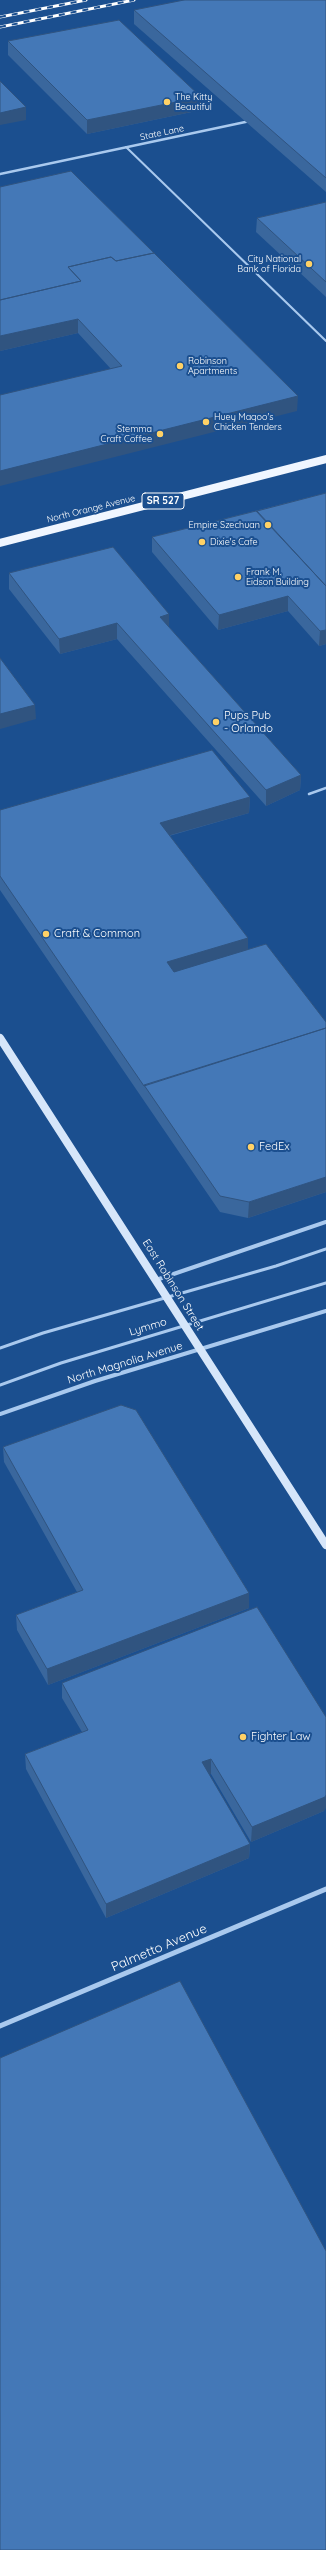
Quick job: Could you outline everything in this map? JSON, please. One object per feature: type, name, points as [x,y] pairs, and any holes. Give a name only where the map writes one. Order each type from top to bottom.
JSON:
[{"type":"main road","name":"North Orange Avenue","points":[[0,543],[326,458]]},
{"type":"main road","name":"East Robinson Street","points":[[0,1038],[326,1545]]},
{"type":"street","name":"State Lane","points":[[0,174],[253,120]]},
{"type":"street","points":[[156,1280],[326,1222]]},
{"type":"street","name":"North Magnolia Avenue","points":[[0,1414],[95,1381],[326,1311]]},
{"type":"street","name":"Palmetto Avenue","points":[[0,2026],[326,1890]]},
{"type":"lane","points":[[126,147],[326,341]]},
{"type":"lane","points":[[309,794],[326,788]]},
{"type":"lane","name":"Lymmo","points":[[0,1348],[43,1333],[276,1266],[326,1249]]},
{"type":"lane","name":"Lymmo","points":[[0,1385],[61,1363],[326,1283]]},
{"type":"building","points":[[184,0],[326,0],[326,178],[134,10]]},
{"type":"building","points":[[119,20],[201,97],[87,120],[8,41]]},
{"type":"building","points":[[0,81],[26,107],[0,113]]},
{"type":"building","points":[[71,171],[154,253],[116,261],[111,257],[68,267],[81,281],[0,300],[0,187]]},
{"type":"building","name":"City National Bank of Florida","points":[[326,202],[326,282],[257,218]]},
{"type":"building","name":"Robinson Apartments","points":[[154,253],[298,396],[0,471],[0,395],[122,366],[78,319],[0,336],[0,300],[81,281],[68,267],[111,257],[116,261]]},
{"type":"building","points":[[326,493],[326,586],[257,511]]},
{"type":"building","name":"Frank M. Eidson Building","points":[[256,511],[326,586],[326,630],[320,631],[288,596],[219,615],[152,537]]},
{"type":"building","name":"Pups Pub - Orlando","points":[[113,547],[169,614],[160,617],[301,775],[266,790],[117,623],[59,639],[9,573]]},
{"type":"building","points":[[0,658],[35,705],[0,714]]},
{"type":"building","points":[[212,750],[250,797],[160,823],[248,938],[167,962],[174,972],[266,944],[326,1022],[326,1028],[144,1086],[0,876],[0,810]]},
{"type":"building","name":"FedEx","points":[[326,1028],[326,1177],[249,1202],[220,1196],[144,1085]]},
{"type":"building","points":[[121,1405],[136,1410],[249,1593],[47,1669],[16,1615],[83,1590],[3,1447]]},
{"type":"building","points":[[257,1607],[326,1717],[325,1797],[252,1827],[211,1759],[202,1762],[250,1844],[106,1904],[25,1754],[88,1730],[62,1683]]},
{"type":"building","points":[[180,1981],[326,2251],[326,2550],[0,2550],[0,2058]]},
{"type":"railway","points":[[0,17],[86,0]]},
{"type":"railway","points":[[0,27],[134,0]]},
{"type":"place","name":"The Kitty Beautiful","points":[[167,102]]},
{"type":"place","name":"City National Bank of Florida","points":[[309,264]]},
{"type":"place","name":"Robinson Apartments","points":[[180,366]]},
{"type":"place","name":"Huey Magoo's Chicken Tenders","points":[[206,422]]},
{"type":"place","name":"Stemma Craft Coffee","points":[[160,434]]},
{"type":"place","name":"Empire Szechuan","points":[[268,525]]},
{"type":"place","name":"Dixie's Cafe","points":[[202,542]]},
{"type":"place","name":"Frank M. Eidson Building","points":[[238,577]]},
{"type":"place","name":"Pups Pub - Orlando","points":[[216,722]]},
{"type":"place","name":"Craft & Common","points":[[46,934]]},
{"type":"place","name":"FedEx","points":[[251,1147]]},
{"type":"place","name":"Fighter Law","points":[[243,1737]]}]
